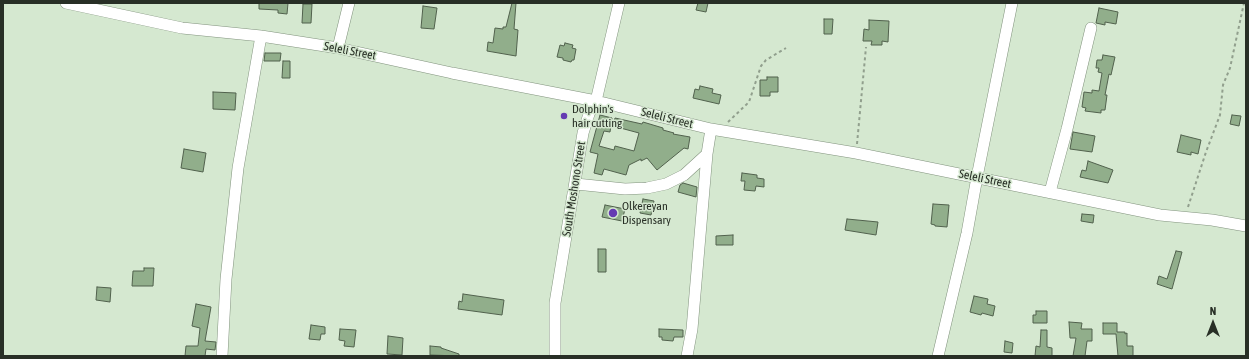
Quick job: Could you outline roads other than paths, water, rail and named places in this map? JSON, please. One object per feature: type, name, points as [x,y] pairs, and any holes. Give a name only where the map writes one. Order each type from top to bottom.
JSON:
[{"type":"street","name":"Seleli Street","points":[[66,3],[182,28],[261,36],[338,48],[452,73],[596,101],[714,130],[856,153],[1160,215],[1246,226]]},
{"type":"street","points":[[338,48],[349,3]]},
{"type":"street","name":"South Moshono Street","points":[[556,356],[555,303],[586,122],[596,101],[619,3]]},
{"type":"street","points":[[938,356],[967,233],[976,177],[1012,3]]},
{"type":"street","points":[[1050,192],[1067,129],[1091,28]]},
{"type":"street","points":[[222,356],[226,279],[238,168],[261,36]]},
{"type":"street","points":[[687,356],[693,322],[707,154],[714,130]]},
{"type":"street","points":[[576,184],[625,189],[647,188],[666,184],[684,175],[707,154]]},
{"type":"place","name":"Dolphin's hair cutting","points":[[564,116]]},
{"type":"place","name":"Olkereyan Dispensary","points":[[613,213]]}]
